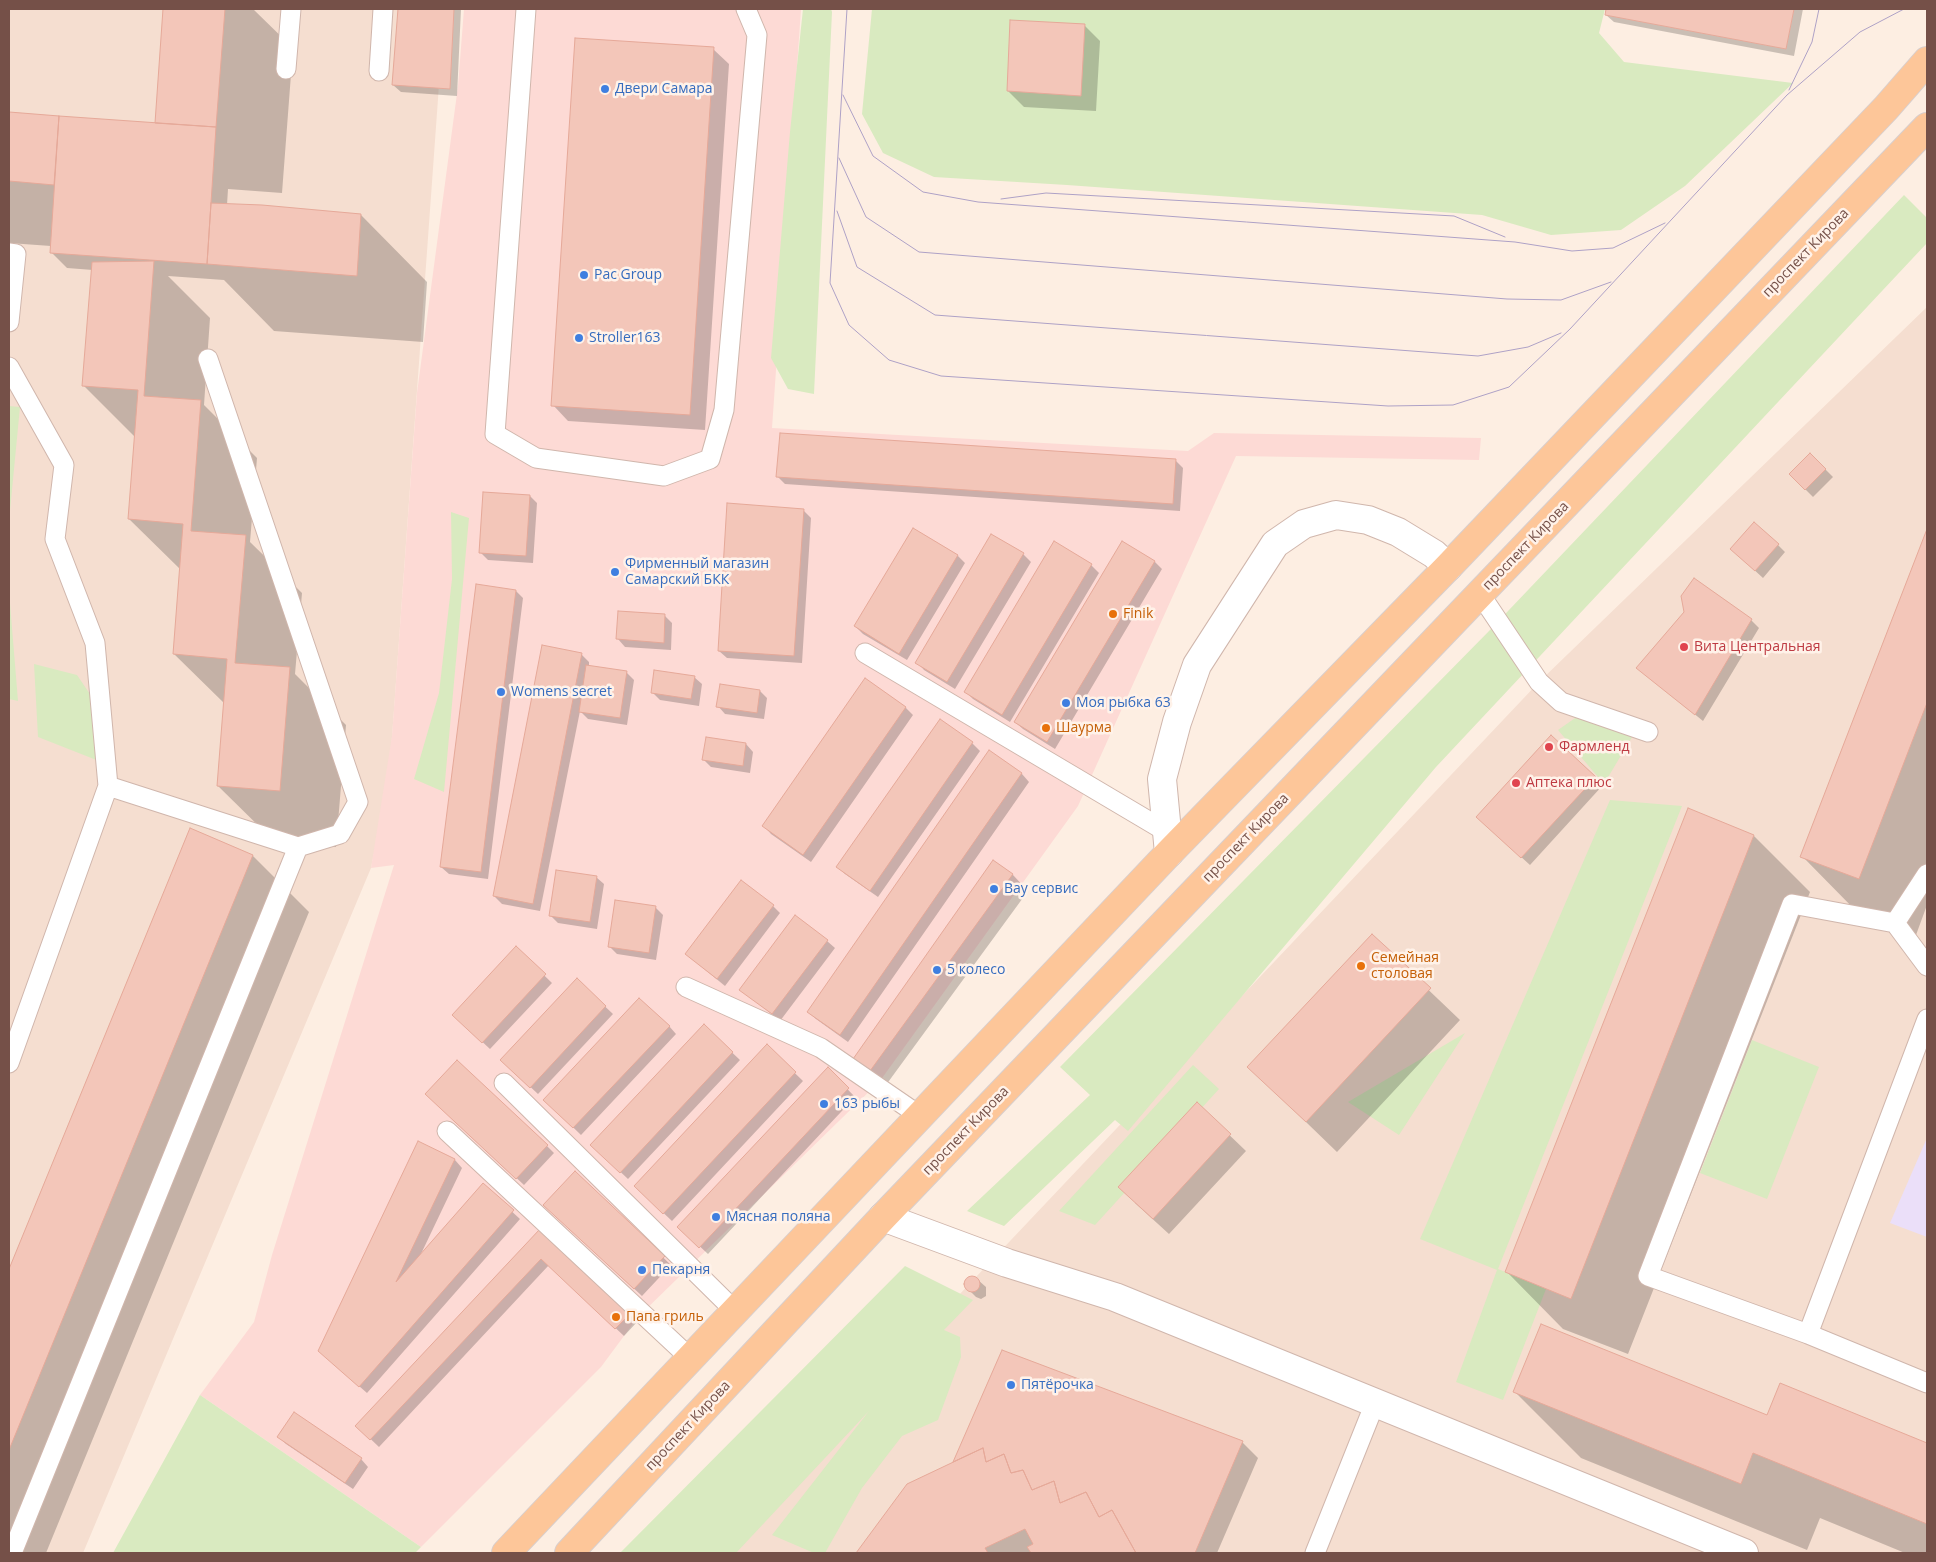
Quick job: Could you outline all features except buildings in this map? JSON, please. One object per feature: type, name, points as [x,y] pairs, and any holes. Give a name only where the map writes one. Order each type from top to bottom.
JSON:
[{"type":"main road","points":[[506,1553],[920,1116],[1168,842],[1448,567],[1879,115],[1927,61]]},
{"type":"main road","name":"проспект Кирова","points":[[569,1553],[883,1217],[1927,127]]},
{"type":"main road","points":[[1448,567],[1480,594]]},
{"type":"street","points":[[1168,842],[1162,779],[1177,722],[1197,665],[1276,544],[1304,524],[1336,516],[1368,520],[1398,532],[1434,554],[1448,567]]},
{"type":"street","points":[[883,1217],[1007,1263],[1115,1297],[1744,1553]]},
{"type":"lane","points":[[286,69],[291,9]]},
{"type":"lane","points":[[379,71],[383,9]]},
{"type":"lane","points":[[526,9],[495,434],[536,458],[664,476],[710,459],[724,410],[757,35],[746,9]]},
{"type":"lane","points":[[9,254],[16,254],[9,322]]},
{"type":"lane","points":[[108,786],[298,847],[340,834],[358,802],[208,359]]},
{"type":"lane","points":[[9,367],[64,465],[55,539],[95,643],[108,786],[14,1035],[9,1063]]},
{"type":"lane","points":[[1480,594],[1539,682],[1561,702],[1648,732]]},
{"type":"lane","points":[[865,652],[1168,842]]},
{"type":"lane","points":[[12,1553],[298,847]]},
{"type":"lane","points":[[1895,923],[1927,874]]},
{"type":"lane","points":[[1927,966],[1895,923],[1792,904],[1648,1276],[1808,1334],[1927,1383]]},
{"type":"lane","points":[[686,986],[821,1048],[920,1116]]},
{"type":"lane","points":[[1808,1334],[1927,1019]]},
{"type":"lane","points":[[504,1083],[735,1311]]},
{"type":"lane","points":[[447,1131],[690,1358]]},
{"type":"lane","points":[[1315,1553],[1375,1403]]},
{"type":"shaded area","points":[[9,9],[453,9],[439,85],[389,779],[371,868],[83,1553],[9,1553]]},
{"type":"shaded area","points":[[464,9],[801,9],[772,428],[1188,451],[1214,433],[1481,438],[1479,460],[1236,456],[1078,806],[880,1081],[638,1317],[601,1367],[421,1547],[200,1395],[254,1322],[272,1255],[394,865],[371,868],[392,736],[417,393],[458,86]]},
{"type":"shaded area","points":[[1927,307],[1927,1553],[717,1553],[1539,682]]},
{"type":"shaded area","points":[[1927,1138],[1927,1237],[1890,1223]]},
{"type":"green space","points":[[803,9],[831,9],[832,12],[814,394],[788,389],[771,358],[790,132]]},
{"type":"green space","points":[[872,9],[1605,9],[1599,33],[1624,62],[1793,83],[1685,186],[1621,230],[1551,235],[1482,215],[934,177],[883,153],[862,114]]},
{"type":"green space","points":[[1904,195],[1927,218],[1927,243],[1436,767],[1128,1131],[1115,1120],[1004,1226],[967,1211],[1090,1095],[1060,1067],[1489,631]]},
{"type":"green space","points":[[9,406],[20,407],[9,521]]},
{"type":"green space","points":[[451,512],[469,518],[444,792],[414,779],[439,693],[452,579]]},
{"type":"green space","points":[[9,591],[18,701],[9,699]]},
{"type":"green space","points":[[34,664],[77,675],[109,722],[104,763],[38,737]]},
{"type":"green space","points":[[1578,716],[1635,732],[1604,784],[1558,730]]},
{"type":"green space","points":[[1610,800],[1682,806],[1498,1269],[1546,1289],[1503,1400],[1456,1382],[1497,1270],[1420,1239]]},
{"type":"green space","points":[[1465,1033],[1399,1135],[1348,1102]]},
{"type":"green space","points":[[1752,1040],[1819,1067],[1767,1199],[1700,1173]]},
{"type":"green space","points":[[1193,1065],[1219,1089],[1095,1225],[1059,1211]]},
{"type":"green space","points":[[905,1266],[973,1300],[944,1330],[960,1337],[961,1357],[938,1420],[902,1436],[862,1488],[825,1553],[814,1553],[772,1535],[869,1411],[736,1553],[620,1553]]},
{"type":"green space","points":[[200,1395],[421,1547],[415,1553],[113,1553]]},
{"type":"tram line","points":[[847,9],[830,283],[849,325],[889,360],[941,376],[1388,406],[1453,405],[1509,387],[1570,329],[1787,95],[1860,32],[1904,9]]},
{"type":"tram line","points":[[1789,90],[1812,42],[1819,9]]},
{"type":"tram line","points":[[843,95],[873,156],[923,192],[978,202],[1515,242],[1572,251],[1613,248],[1665,223]]},
{"type":"tram line","points":[[839,158],[866,217],[919,252],[1507,299],[1561,300],[1611,282]]},
{"type":"tram line","points":[[1001,199],[1046,193],[1454,216],[1505,237]]},
{"type":"tram line","points":[[837,211],[857,267],[935,315],[1478,356],[1528,347],[1561,333]]},
{"type":"place","name":"Двери Самара","points":[[605,89]]},
{"type":"place","name":"Pac Group","points":[[584,275]]},
{"type":"place","name":"Stroller163","points":[[579,338]]},
{"type":"place","name":"Фирменный магазин Самарский БКК","points":[[615,572]]},
{"type":"place","name":"Finik","points":[[1113,614]]},
{"type":"place","name":"Вита Центральная","points":[[1684,647]]},
{"type":"place","name":"Womens secret","points":[[501,692]]},
{"type":"place","name":"Моя рыбка 63","points":[[1066,703]]},
{"type":"place","name":"Шаурма","points":[[1046,728]]},
{"type":"place","name":"Фармленд","points":[[1549,747]]},
{"type":"place","name":"Аптека плюс","points":[[1516,783]]},
{"type":"place","name":"Вау сервис","points":[[994,889]]},
{"type":"place","name":"Семейная столовая","points":[[1361,966]]},
{"type":"place","name":"5 колесо","points":[[937,970]]},
{"type":"place","name":"163 рыбы","points":[[824,1104]]},
{"type":"place","name":"Мясная поляна","points":[[716,1217]]},
{"type":"place","name":"Пекарня","points":[[642,1270]]},
{"type":"place","name":"Папа гриль","points":[[616,1317]]},
{"type":"place","name":"Пятёрочка","points":[[1011,1385]]}]
